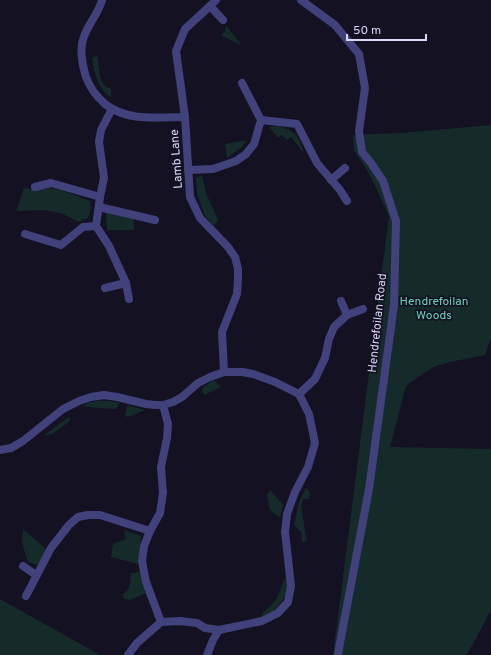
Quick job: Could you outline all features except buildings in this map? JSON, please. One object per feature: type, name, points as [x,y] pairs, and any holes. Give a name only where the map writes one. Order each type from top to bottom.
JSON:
[{"type":"street","points":[[102,0],[100,8],[86,33],[82,44],[82,65],[88,83],[98,98],[112,109],[128,116],[145,118],[185,117]]},
{"type":"street","name":"Hendrefoilan Road","points":[[301,0],[335,25],[359,54],[365,88],[359,131],[362,152],[383,181],[396,221],[394,305],[370,482],[338,655]]},
{"type":"street","points":[[213,3],[223,20]]},
{"type":"street","name":"Lamb Lane","points":[[213,3],[185,29],[176,51],[185,117],[190,197],[200,218],[228,247],[235,257],[238,269],[236,294],[222,332],[224,372]]},
{"type":"street","points":[[188,170],[213,169],[236,162],[246,154],[254,144],[261,120],[242,83]]},
{"type":"street","points":[[112,109],[101,130],[99,142],[104,178],[96,226],[109,246],[126,283],[129,299]]},
{"type":"street","points":[[261,120],[297,124],[316,163],[340,190],[347,201]]},
{"type":"street","points":[[331,180],[345,168]]},
{"type":"street","points":[[35,186],[51,183],[100,197]]},
{"type":"street","points":[[99,207],[155,220]]},
{"type":"street","points":[[24,234],[61,244],[83,227],[96,226]]},
{"type":"street","points":[[105,288],[126,283]]},
{"type":"street","points":[[341,301],[347,315]]},
{"type":"street","points":[[299,394],[316,379],[325,358],[329,339],[334,327],[347,315],[362,309]]},
{"type":"street","points":[[0,450],[11,448],[64,409],[79,400],[104,395],[146,404],[163,405],[182,397],[198,383],[224,372],[242,372],[253,374],[275,382],[299,394],[310,414],[315,443],[308,467],[295,492],[287,514],[285,532],[291,586],[288,602],[278,613],[270,618],[219,630],[205,628],[197,623],[180,621],[161,622],[136,644],[128,655]]},
{"type":"street","points":[[161,622],[146,582],[142,562],[144,546],[160,513],[163,493],[161,467],[167,438],[168,424],[163,405]]},
{"type":"street","points":[[26,596],[51,548],[69,525],[78,517],[100,515],[150,531]]},
{"type":"street","points":[[23,566],[36,575]]},
{"type":"street","points":[[207,655],[219,630]]},
{"type":"green space","points":[[226,25],[242,46],[221,35],[225,31]]},
{"type":"green space","points":[[97,56],[101,81],[105,86],[111,89],[111,97],[103,90],[97,80],[92,57]]},
{"type":"green space","name":"Hendrefoilan Woods","points":[[491,125],[491,338],[485,355],[436,366],[406,386],[390,447],[491,449],[491,610],[466,655],[333,655],[389,216],[369,173],[354,151],[353,135],[400,133]]},
{"type":"green space","points":[[279,126],[289,130],[299,139],[304,154],[291,137],[287,140],[282,135],[278,138],[269,127]]},
{"type":"green space","points":[[247,140],[242,147],[227,158],[225,144]]},
{"type":"green space","points":[[202,175],[206,193],[218,220],[214,226],[205,216],[197,194],[196,178]]},
{"type":"green space","points":[[24,188],[39,190],[50,188],[64,191],[90,201],[91,209],[88,218],[79,222],[63,214],[45,210],[16,211]]},
{"type":"green space","points":[[106,213],[119,213],[133,216],[134,230],[107,230]]},
{"type":"green space","points":[[214,380],[221,387],[204,395],[202,390],[203,387]]},
{"type":"green space","points":[[98,401],[120,403],[116,409],[84,407],[88,403]]},
{"type":"green space","points":[[127,405],[145,410],[128,417],[125,416]]},
{"type":"green space","points":[[70,416],[69,422],[52,434],[43,436]]},
{"type":"green space","points":[[306,488],[310,492],[309,499],[303,499],[301,507],[307,541],[302,542],[301,532],[294,525],[299,502]]},
{"type":"green space","points":[[270,490],[283,505],[280,518],[270,510],[267,495]]},
{"type":"green space","points":[[23,529],[47,550],[41,561],[36,565],[28,562],[22,543]]},
{"type":"green space","points":[[124,530],[141,536],[138,564],[111,557],[113,544],[126,539]]},
{"type":"green space","points":[[140,572],[146,593],[130,600],[124,599],[122,595],[129,588],[131,573]]},
{"type":"green space","points":[[286,576],[287,589],[284,598],[273,612],[264,616],[261,615],[277,598]]},
{"type":"green space","points":[[0,599],[100,655],[0,655]]}]
